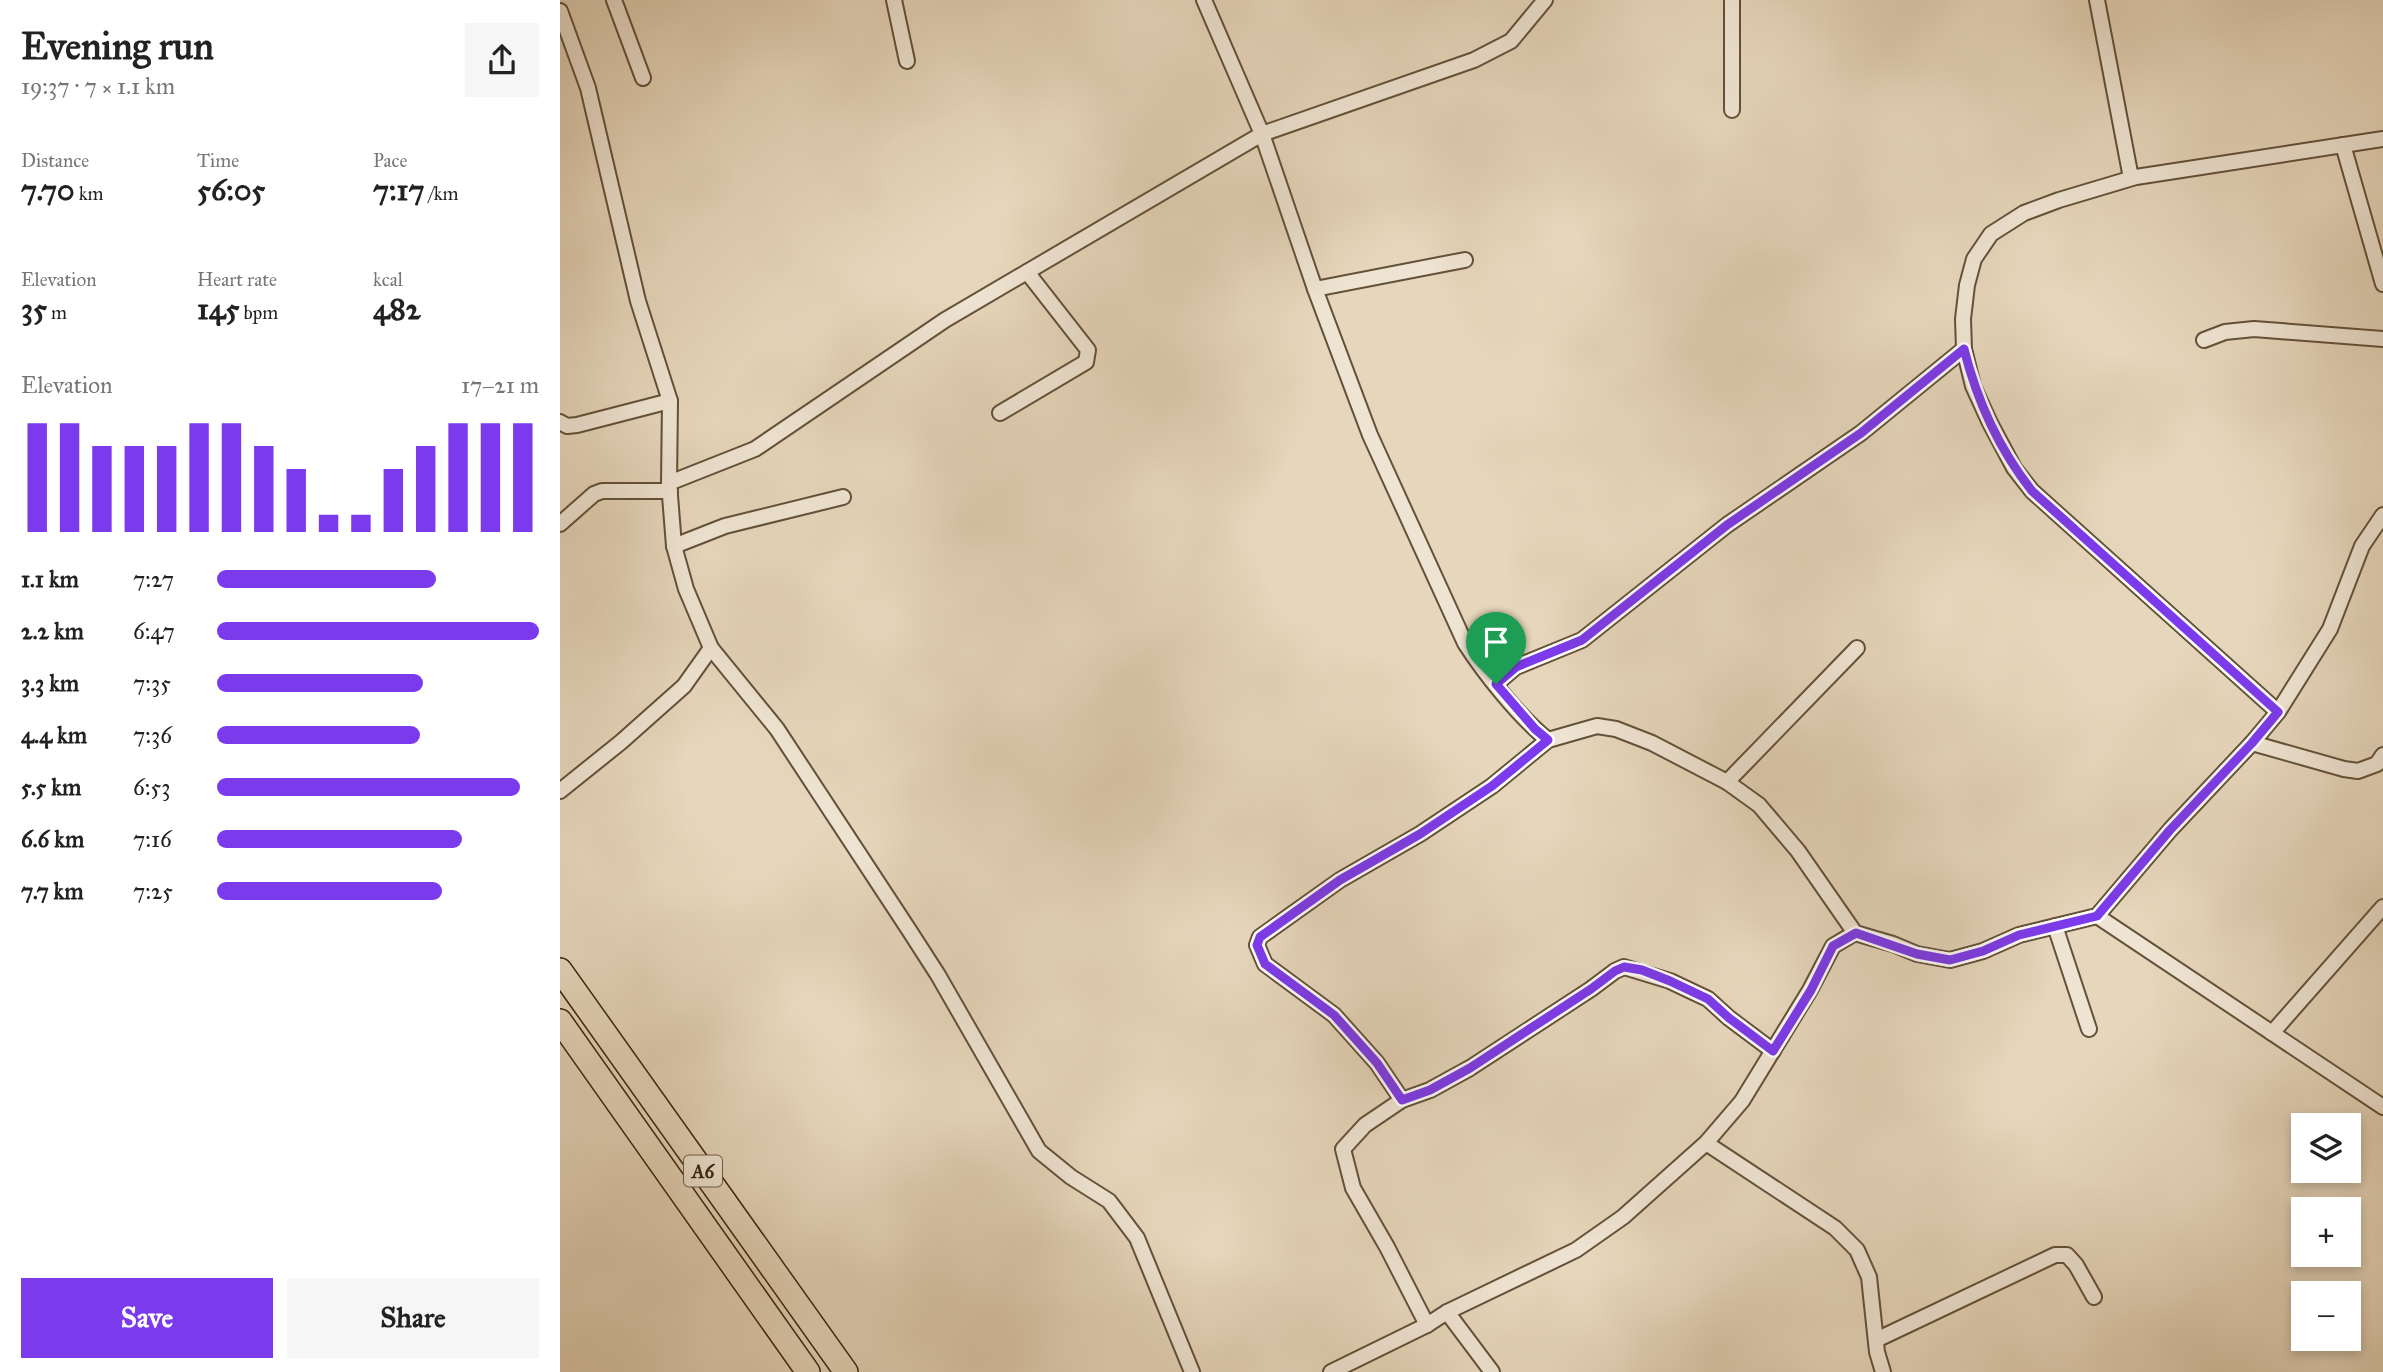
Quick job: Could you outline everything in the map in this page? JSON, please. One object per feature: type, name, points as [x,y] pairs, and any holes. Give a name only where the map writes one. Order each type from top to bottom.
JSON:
[{"type":"highway","name":"A6","points":[[560,970],[846,1372]]},
{"type":"highway","name":"A6","points":[[560,1021],[808,1372]]},
{"type":"street","points":[[614,0],[643,78]]},
{"type":"street","points":[[894,0],[907,61]]},
{"type":"street","points":[[1203,0],[1262,134],[1315,289],[1370,435],[1465,643],[1496,684],[1548,740]]},
{"type":"street","points":[[560,524],[594,494],[602,491],[670,487],[755,449],[945,320],[1262,134],[1474,60],[1511,41],[1545,0]]},
{"type":"street","points":[[1732,0],[1732,110]]},
{"type":"street","points":[[2097,0],[2131,178]]},
{"type":"street","points":[[560,11],[588,88],[638,301],[670,401],[670,487],[674,547],[686,589],[711,648],[777,729],[938,975],[1039,1152],[1071,1177],[1109,1201],[1137,1238],[1192,1372]]},
{"type":"street","points":[[2278,712],[2032,491],[2014,468],[1973,386],[1964,349],[1963,319],[1967,285],[1974,259],[1990,234],[2024,213],[2059,200],[2131,178],[2383,139]]},
{"type":"street","points":[[2343,145],[2383,284]]},
{"type":"street","points":[[1315,289],[1465,260]]},
{"type":"street","points":[[999,413],[1086,362],[1088,350],[1083,342],[1027,272]]},
{"type":"street","points":[[2204,340],[2225,332],[2254,329],[2383,339]]},
{"type":"street","points":[[1496,684],[1516,667],[1582,640],[1727,525],[1861,433],[1964,349]]},
{"type":"street","points":[[560,422],[567,426],[577,425],[670,401]]},
{"type":"street","points":[[674,547],[724,526],[843,497]]},
{"type":"street","points":[[1402,1100],[1377,1063],[1334,1015],[1265,964],[1257,945],[1260,937],[1340,880],[1420,834],[1492,786],[1548,740],[1597,726],[1616,729],[1652,743],[1727,782],[1759,805],[1826,888],[1856,933],[1917,954],[1950,960],[1983,951],[2019,935],[2097,916],[2170,830],[2278,712],[2330,629],[2362,546],[2383,515]]},
{"type":"street","points":[[560,791],[621,743],[684,686],[711,648]]},
{"type":"street","points":[[1727,782],[1857,648]]},
{"type":"street","points":[[2252,743],[2358,771],[2377,764],[2383,755]]},
{"type":"street","points":[[2272,1033],[2383,907]]},
{"type":"street","points":[[2097,916],[2383,1107]]},
{"type":"street","points":[[2055,926],[2089,1029]]},
{"type":"street","points":[[1331,1372],[1576,1250],[1623,1217],[1706,1143],[1742,1101],[1811,990],[1833,946],[1856,933]]},
{"type":"street","points":[[1427,1325],[1353,1188],[1343,1149],[1365,1125],[1402,1100],[1430,1090],[1470,1068],[1624,967],[1642,970],[1708,999],[1773,1051]]},
{"type":"street","points":[[1706,1143],[1835,1228],[1857,1250],[1868,1276],[1883,1372]]},
{"type":"street","points":[[1876,1340],[2055,1255],[2067,1255],[2076,1265],[2094,1297]]},
{"type":"street","points":[[1447,1312],[1492,1372]]},
{"type":"route","points":[[1964,349],[1973,386],[1990,424],[2014,468],[2032,491],[2278,712],[2170,830],[2097,916],[2019,935],[1983,951],[1950,960],[1917,954],[1856,933],[1833,946],[1811,990],[1773,1051],[1708,999],[1642,970],[1624,967],[1470,1068],[1430,1090],[1402,1100],[1377,1063],[1334,1015],[1265,964],[1257,945],[1260,937],[1340,880],[1420,834],[1492,786],[1548,740],[1496,684],[1516,667],[1582,640],[1727,525],[1861,433],[1964,349]]}]
